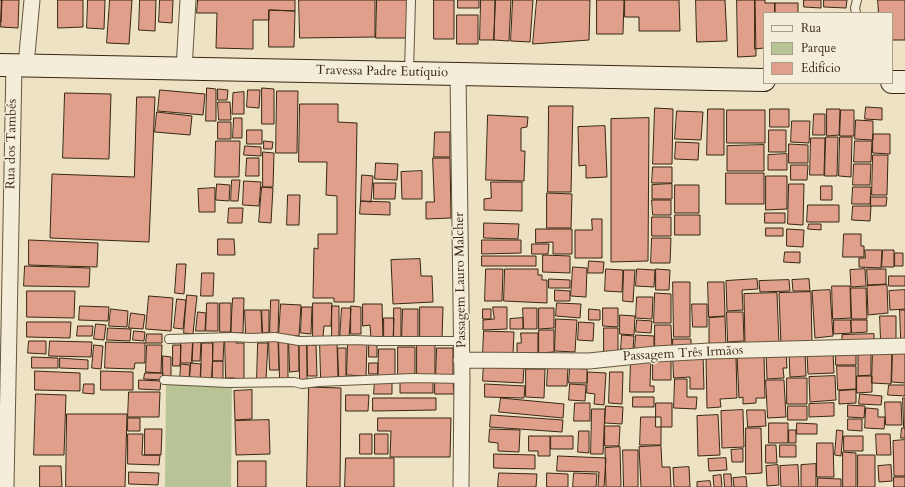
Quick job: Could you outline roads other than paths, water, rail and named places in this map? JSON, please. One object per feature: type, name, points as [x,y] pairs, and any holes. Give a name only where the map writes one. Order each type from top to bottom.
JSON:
[{"type":"main road","name":"Travessa Padre Eutíquio","points":[[13,65],[763,80]]},
{"type":"main road","points":[[893,82],[905,82]]},
{"type":"street","name":"Rua dos Tambés","points":[[6,487],[13,65],[32,0]]},
{"type":"street","points":[[184,69],[188,0]]},
{"type":"street","name":"Passagem Lauro Malcher","points":[[458,73],[462,342],[461,487]]},
{"type":"street","name":"Passagem Três Irmãos","points":[[461,360],[589,361],[656,354],[710,351],[905,346]]},
{"type":"lane","points":[[409,73],[411,0]]},
{"type":"lane","points":[[856,12],[857,0]]},
{"type":"lane","points":[[169,339],[232,337],[275,338],[299,341],[354,340],[462,342]]},
{"type":"lane","points":[[164,380],[229,383],[294,382],[302,384],[413,378],[462,379]]}]
